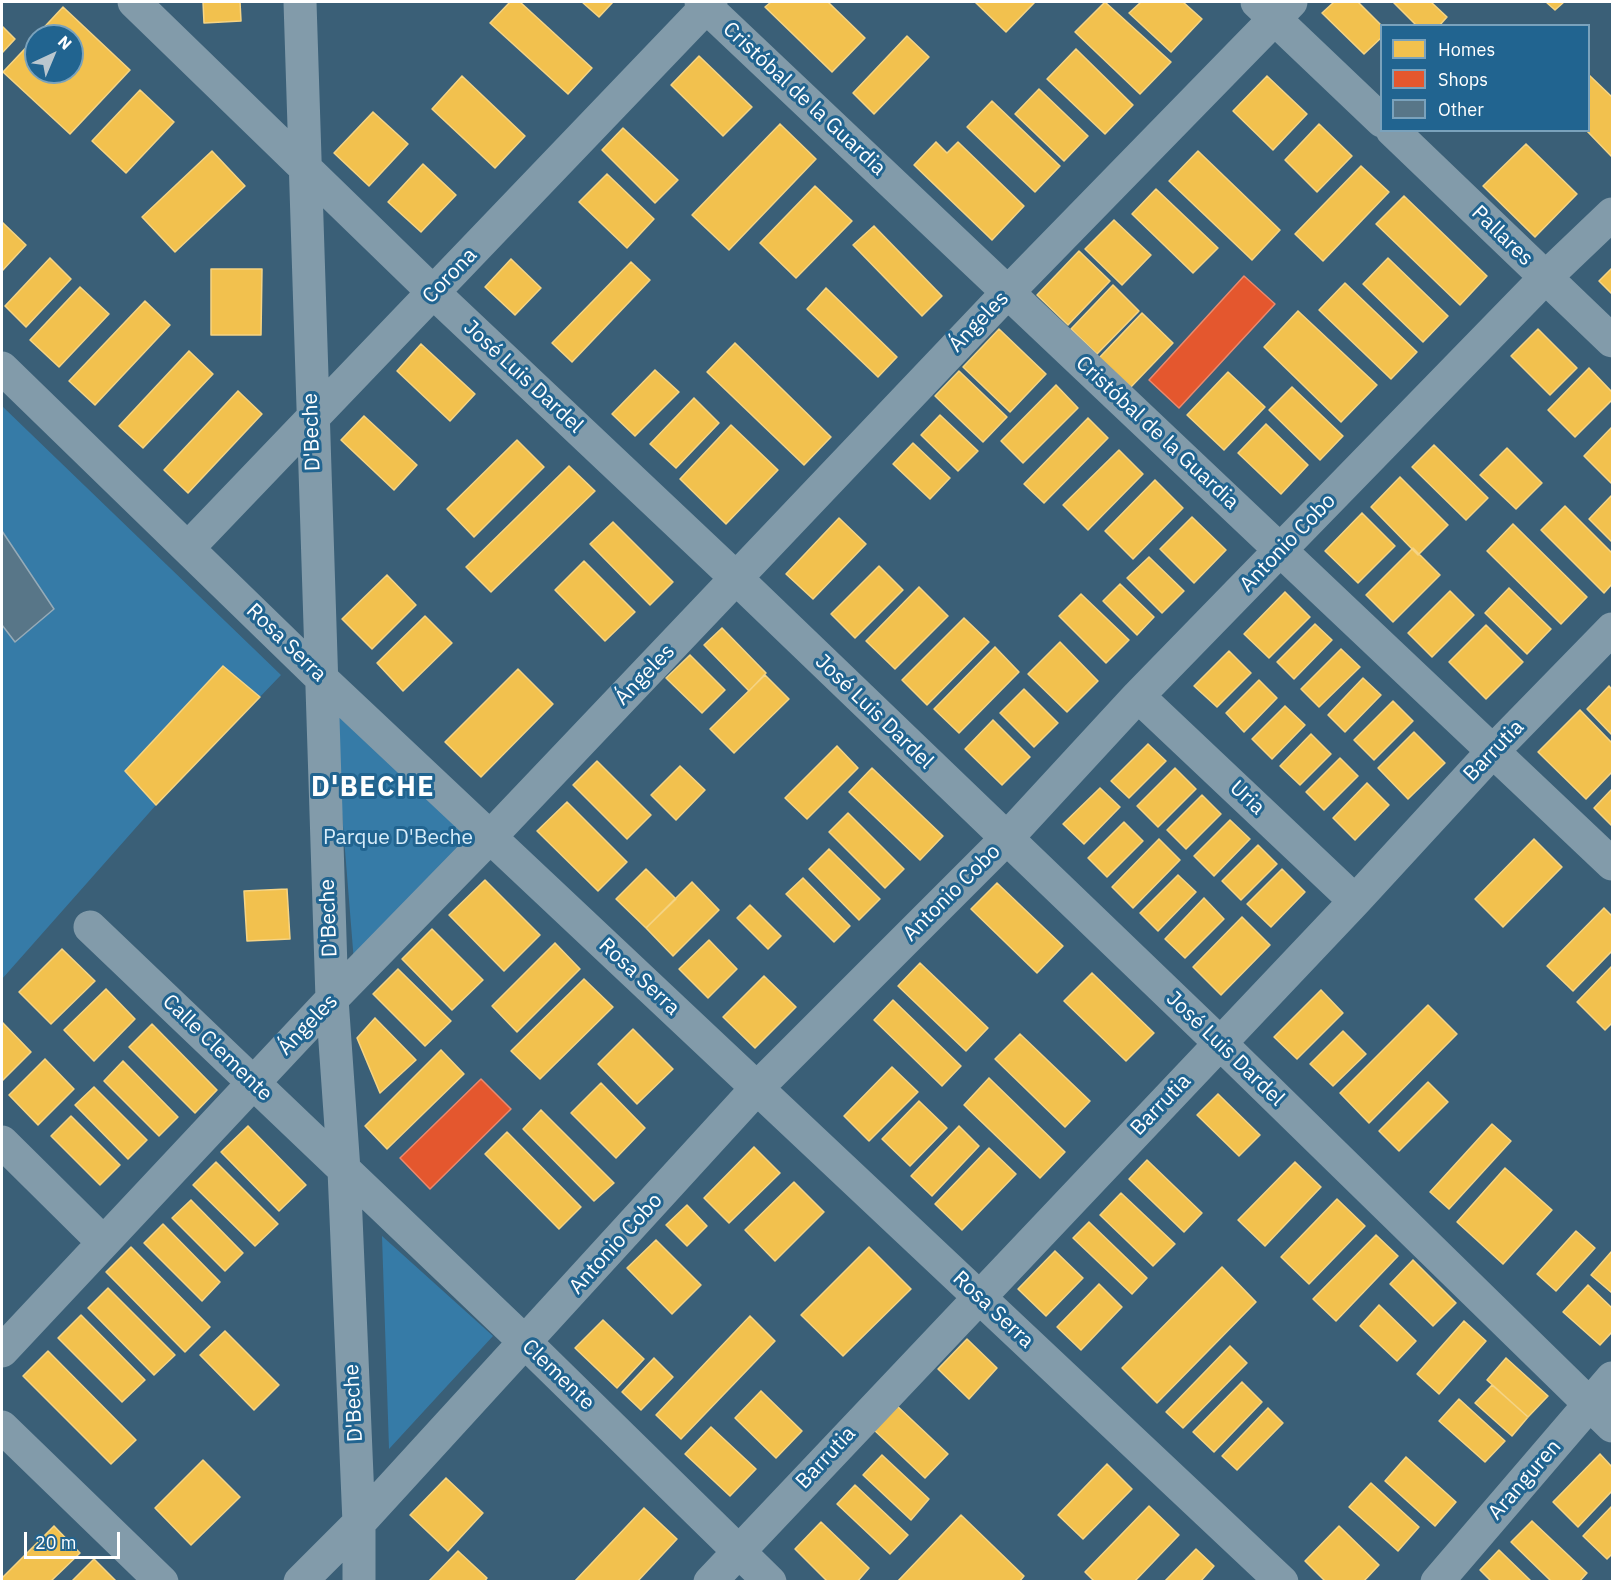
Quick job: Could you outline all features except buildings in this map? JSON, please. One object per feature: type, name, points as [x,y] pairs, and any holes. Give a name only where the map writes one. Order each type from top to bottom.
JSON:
[{"type":"street","name":"José Luis Dardel","points":[[134,2],[434,293],[736,578],[1220,1043],[1601,1415]]},
{"type":"street","name":"D'Beche","points":[[300,2],[332,999],[344,1170],[359,1523],[359,1581]]},
{"type":"street","name":"Cristóbal de la Guardia","points":[[706,3],[1612,864]]},
{"type":"street","name":"Corona","points":[[188,548],[434,293],[706,3]]},
{"type":"street","name":"Ángeles","points":[[2,1350],[253,1082],[490,837],[1008,292],[1274,7]]},
{"type":"street","points":[[1274,7],[1380,119]]},
{"type":"street","name":"Pallares","points":[[1394,132],[1612,341]]},
{"type":"street","name":"Antonio Cobo","points":[[300,1581],[359,1523],[526,1343],[757,1088],[1006,839],[1138,696],[1546,277],[1612,214]]},
{"type":"street","name":"Rosa Serra","points":[[2,368],[320,677],[1282,1581]]},
{"type":"street","name":"Barrutia","points":[[710,1581],[1355,901],[1493,751],[1612,629]]},
{"type":"street","name":"Uria","points":[[1138,696],[1355,901]]},
{"type":"street","name":"Calle Clemente","points":[[90,927],[344,1170]]},
{"type":"street","points":[[2,1142],[102,1241]]},
{"type":"street","name":"Clemente","points":[[344,1170],[526,1343],[770,1581]]},
{"type":"street","name":"Aranguren","points":[[1437,1581],[1601,1415],[1612,1378]]},
{"type":"street","points":[[2,1427],[162,1581]]},
{"type":"green space","points":[[2,406],[281,675],[156,805],[2,979]]},
{"type":"green space","name":"Parque D'Beche","points":[[333,701],[475,836],[354,962]]},
{"type":"green space","points":[[382,1236],[493,1336],[389,1449]]},
{"type":"district","name":"D'BECHE","points":[[373,788]]}]
